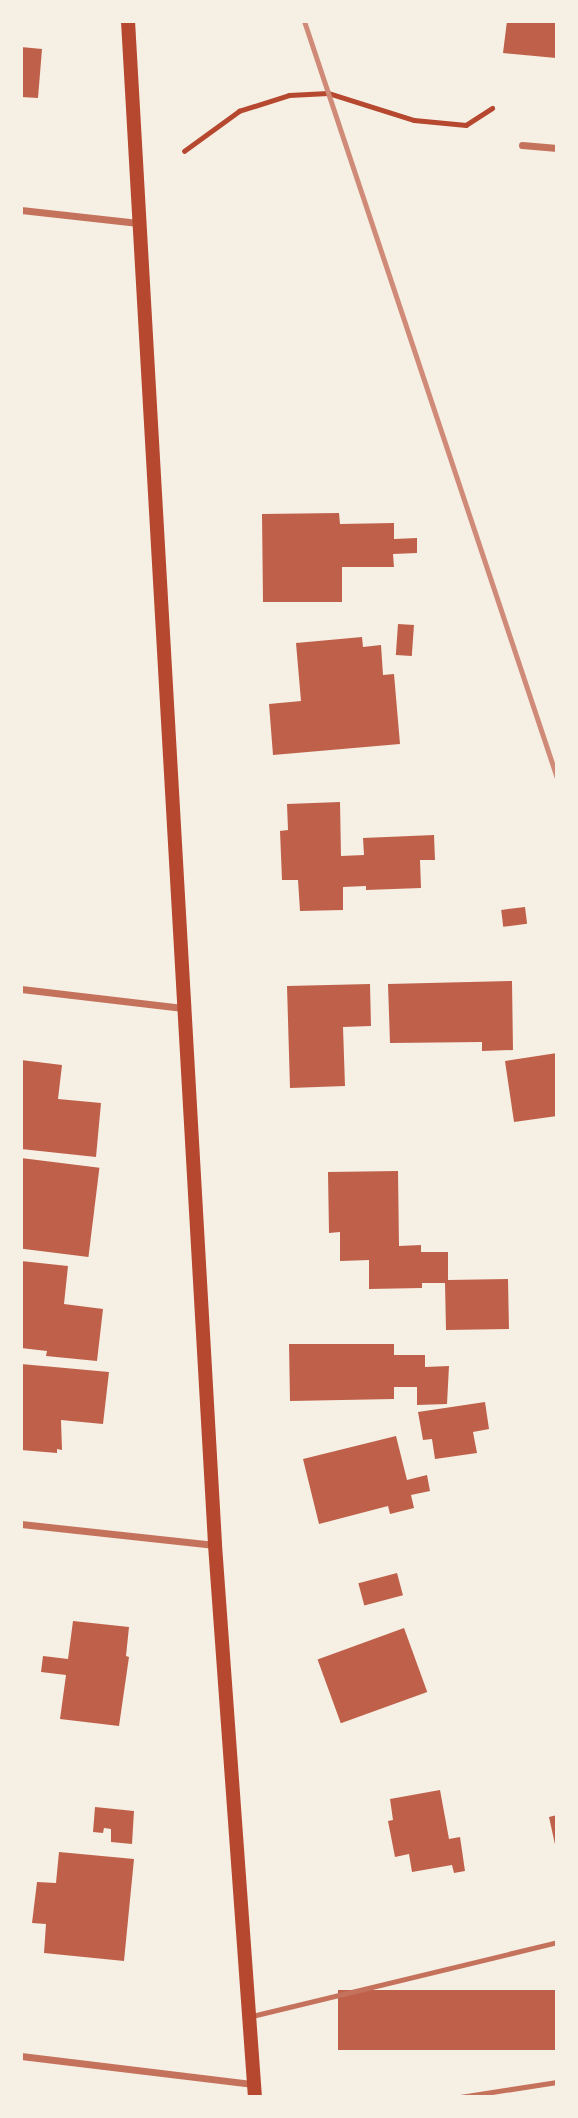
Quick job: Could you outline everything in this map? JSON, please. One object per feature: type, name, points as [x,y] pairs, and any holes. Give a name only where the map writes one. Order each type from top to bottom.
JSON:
[{"type":"main road","points":[[128,21],[215,1545],[254,2090]]},
{"type":"street","points":[[522,145],[557,148]]},
{"type":"street","points":[[21,210],[138,223]]},
{"type":"street","points":[[21,989],[183,1007]]},
{"type":"street","points":[[21,1524],[215,1545]]},
{"type":"street","points":[[21,2056],[254,2090]]},
{"type":"lane","points":[[249,2017],[557,1942]]},
{"type":"lane","points":[[460,2097],[557,2082]]},
{"type":"path","points":[[184,151],[239,111],[289,94],[328,93],[414,120],[466,125],[492,108]]},
{"type":"building","points":[[507,21],[557,21],[556,58],[503,53]]},
{"type":"building","points":[[21,47],[42,49],[38,98],[21,97]]},
{"type":"building","points":[[339,513],[340,524],[394,523],[394,539],[417,538],[417,553],[393,554],[394,567],[342,567],[342,602],[263,602],[262,514]]},
{"type":"building","points":[[398,624],[414,625],[412,656],[396,655]]},
{"type":"building","points":[[362,637],[363,647],[381,645],[383,675],[394,674],[400,744],[273,755],[269,704],[301,701],[296,643]]},
{"type":"building","points":[[340,802],[341,856],[364,855],[363,838],[434,835],[435,860],[420,860],[421,888],[366,890],[366,886],[343,887],[343,910],[300,911],[298,880],[282,880],[280,831],[288,830],[287,804]]},
{"type":"building","points":[[525,907],[527,924],[503,927],[501,910]]},
{"type":"building","points":[[512,981],[513,1050],[482,1051],[482,1042],[390,1043],[388,984]]},
{"type":"building","points":[[370,984],[371,1026],[343,1027],[345,1086],[290,1088],[287,986]]},
{"type":"building","points":[[557,1053],[557,1116],[514,1122],[505,1061]]},
{"type":"building","points":[[21,1060],[62,1065],[58,1099],[101,1103],[96,1157],[21,1149]]},
{"type":"building","points":[[21,1158],[99,1168],[88,1257],[21,1249]]},
{"type":"building","points":[[398,1171],[399,1246],[421,1245],[421,1252],[448,1252],[448,1280],[508,1279],[509,1329],[446,1330],[445,1283],[422,1283],[422,1288],[369,1289],[369,1260],[340,1261],[340,1232],[329,1233],[328,1172]]},
{"type":"building","points":[[21,1261],[68,1266],[64,1304],[103,1309],[97,1361],[46,1356],[47,1351],[21,1348]]},
{"type":"building","points":[[289,1344],[394,1344],[394,1355],[425,1355],[425,1367],[449,1366],[447,1404],[417,1405],[417,1387],[394,1387],[394,1399],[290,1401]]},
{"type":"building","points":[[21,1364],[109,1372],[103,1424],[61,1420],[62,1450],[57,1449],[57,1453],[21,1450]]},
{"type":"building","points":[[485,1402],[489,1429],[473,1432],[477,1453],[435,1459],[432,1439],[423,1440],[418,1412]]},
{"type":"building","points":[[396,1436],[407,1480],[427,1475],[430,1491],[411,1495],[414,1508],[390,1514],[388,1506],[319,1524],[303,1459]]},
{"type":"building","points":[[397,1573],[403,1595],[364,1606],[358,1583]]},
{"type":"building","points":[[73,1621],[129,1627],[126,1656],[129,1657],[119,1726],[60,1719],[66,1675],[41,1672],[43,1656],[68,1659]]},
{"type":"building","points":[[404,1628],[427,1692],[341,1723],[318,1659]]},
{"type":"building","points":[[440,1790],[449,1839],[460,1837],[465,1871],[454,1873],[452,1865],[412,1872],[409,1854],[395,1857],[388,1821],[393,1820],[390,1799]]},
{"type":"building","points":[[95,1807],[134,1811],[132,1844],[111,1842],[111,1829],[104,1828],[103,1833],[93,1832]]},
{"type":"building","points":[[557,1815],[557,1848],[556,1849],[549,1817]]},
{"type":"building","points":[[59,1852],[134,1859],[124,1961],[44,1953],[46,1924],[32,1923],[37,1882],[56,1883]]},
{"type":"building","points":[[338,1990],[557,1990],[557,2050],[338,2050]]},
{"type":"railway","points":[[304,21],[557,778]]}]
